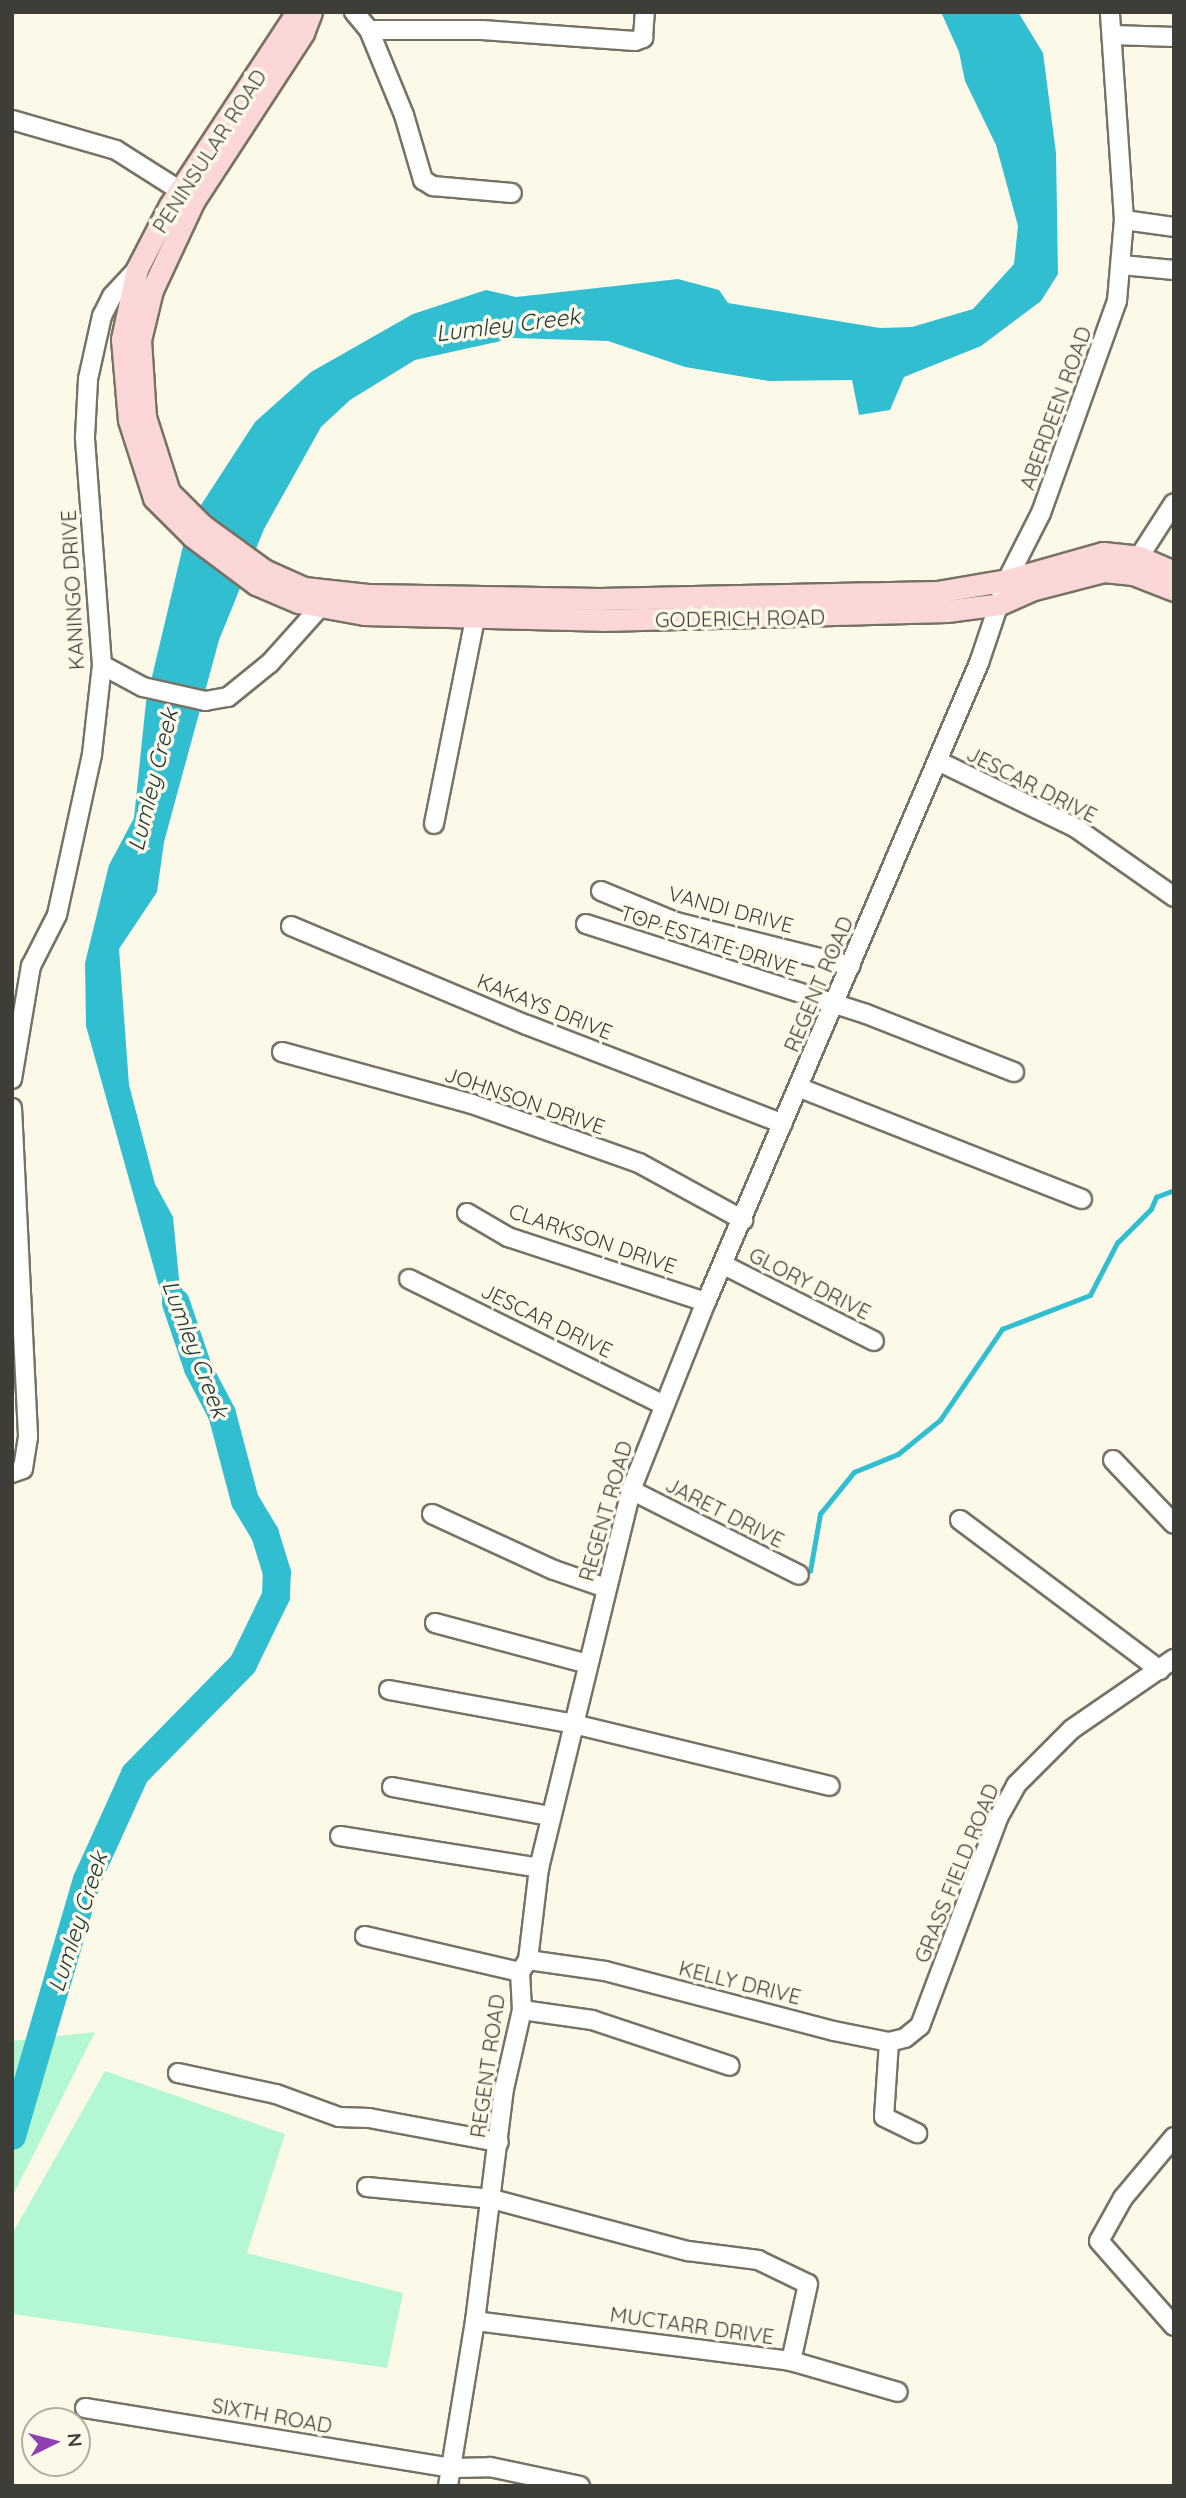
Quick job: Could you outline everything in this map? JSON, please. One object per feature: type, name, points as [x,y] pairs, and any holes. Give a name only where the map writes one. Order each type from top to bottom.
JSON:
[{"type":"main road","name":"PENINSULAR ROAD","points":[[162,495],[141,380],[140,340],[157,278],[187,195],[291,27],[296,12]]},
{"type":"main road","name":"PENINSULAR ROAD","points":[[162,495],[138,459],[124,382],[122,339],[137,270],[303,33],[311,12]]},
{"type":"main road","points":[[137,270],[157,278]]},
{"type":"main road","points":[[162,495],[224,562],[256,583],[301,595]]},
{"type":"main road","name":"GODERICH ROAD","points":[[301,595],[811,597],[937,592],[1007,580],[1069,559],[1103,553],[1139,557],[1174,572]]},
{"type":"main road","name":"GODERICH ROAD","points":[[301,595],[320,607],[364,614],[475,618],[825,617],[1000,604],[1045,585],[1104,571],[1133,573],[1174,590]]},
{"type":"street","points":[[354,12],[369,30],[404,116],[423,180],[433,186],[512,193]]},
{"type":"street","points":[[369,30],[482,30],[635,41],[643,38],[646,30],[645,12]]},
{"type":"street","name":"ABERDEEN ROAD","points":[[1000,604],[1007,580],[1041,513],[1110,321],[1122,265],[1124,220],[1110,12]]},
{"type":"street","points":[[1113,35],[1174,37]]},
{"type":"street","points":[[12,121],[116,150],[187,195]]},
{"type":"street","points":[[1124,220],[1174,227]]},
{"type":"street","points":[[1122,265],[1174,270]]},
{"type":"street","name":"KANINGO DRIVE","points":[[12,1079],[30,965],[57,915],[92,754],[102,665],[85,437],[88,379],[102,316],[112,296],[137,270]]},
{"type":"street","points":[[1139,557],[1174,503]]},
{"type":"street","name":"REGENT ROAD","points":[[448,2486],[475,2321],[504,2089],[522,2010],[524,1966],[539,1868],[631,1490],[706,1303],[938,761],[1000,604]]},
{"type":"street","points":[[102,665],[143,687],[205,701],[228,697],[242,688],[320,607]]},
{"type":"street","points":[[435,824],[475,618]]},
{"type":"street","name":"JESCAR DRIVE","points":[[938,761],[1076,828],[1174,897]]},
{"type":"street","name":"VANDI DRIVE","points":[[601,891],[676,922],[851,967]]},
{"type":"street","name":"TOP ESTATE DRIVE","points":[[586,924],[835,1004],[1014,1072]]},
{"type":"street","name":"KAKAYS DRIVE","points":[[291,926],[527,1025],[783,1124]]},
{"type":"street","name":"JOHNSON DRIVE","points":[[282,1052],[472,1104],[639,1163],[743,1220]]},
{"type":"street","points":[[800,1088],[1082,1199]]},
{"type":"street","points":[[12,1108],[16,1254],[28,1437],[23,1469],[12,1473]]},
{"type":"street","name":"CLARKSON DRIVE","points":[[467,1213],[508,1237],[630,1274],[706,1303]]},
{"type":"street","name":"GLORY DRIVE","points":[[724,1265],[874,1341]]},
{"type":"street","name":"JESCAR DRIVE","points":[[409,1279],[664,1405]]},
{"type":"street","points":[[1113,1460],[1174,1524]]},
{"type":"street","name":"JARET DRIVE","points":[[631,1490],[799,1575]]},
{"type":"street","points":[[432,1514],[554,1570],[606,1588]]},
{"type":"street","points":[[960,1520],[1167,1664]]},
{"type":"street","points":[[435,1623],[588,1664]]},
{"type":"street","name":"GRASS FIELD ROAD","points":[[889,2042],[920,2026],[998,1818],[1016,1785],[1072,1729],[1167,1664]]},
{"type":"street","points":[[389,1690],[574,1724],[830,1786]]},
{"type":"street","points":[[392,1787],[550,1816]]},
{"type":"street","points":[[340,1836],[539,1868]]},
{"type":"street","name":"KELLY DRIVE","points":[[365,1936],[524,1966],[605,1971],[889,2042]]},
{"type":"street","points":[[522,2010],[592,2020],[730,2066]]},
{"type":"street","points":[[889,2042],[884,2117],[918,2133]]},
{"type":"street","points":[[178,2073],[276,2094],[339,2117],[369,2118],[499,2142]]},
{"type":"street","points":[[1174,2137],[1123,2199],[1099,2241],[1174,2326]]},
{"type":"street","points":[[367,2187],[492,2199],[688,2251],[758,2260],[808,2284],[792,2361]]},
{"type":"street","name":"MUCTARR DRIVE","points":[[475,2321],[792,2361],[898,2392]]},
{"type":"street","name":"SIXTH ROAD","points":[[91,2409],[451,2468],[490,2467],[580,2486]]},
{"type":"green space","points":[[95,2032],[12,2197],[12,2041]]},
{"type":"green space","points":[[105,2071],[285,2134],[247,2253],[403,2293],[387,2368],[12,2314],[12,2234]]},
{"type":"water","points":[[941,12],[1018,12],[1043,53],[1056,153],[1058,274],[1041,301],[981,346],[904,377],[890,410],[859,415],[852,380],[769,381],[685,367],[608,341],[514,338],[415,360],[350,400],[321,427],[264,529],[219,640],[164,842],[157,892],[119,949],[129,1085],[155,1184],[173,1217],[179,1279],[198,1338],[175,1343],[86,1026],[85,963],[109,865],[134,818],[146,702],[188,525],[255,422],[311,372],[413,314],[486,290],[516,297],[678,279],[719,290],[728,303],[880,328],[912,327],[973,309],[1014,264],[1018,226],[996,145],[965,81],[959,52]]},
{"type":"waterway","points":[[810,1571],[820,1514],[854,1472],[898,1454],[940,1420],[1002,1329],[1090,1295],[1117,1243],[1151,1209],[1156,1197],[1174,1190]]},
{"type":"waterway","name":"Lumley Creek","points":[[12,2136],[87,1880],[135,1774],[243,1664],[276,1596],[277,1573],[265,1534],[245,1501],[222,1414],[198,1368],[176,1303]]}]
